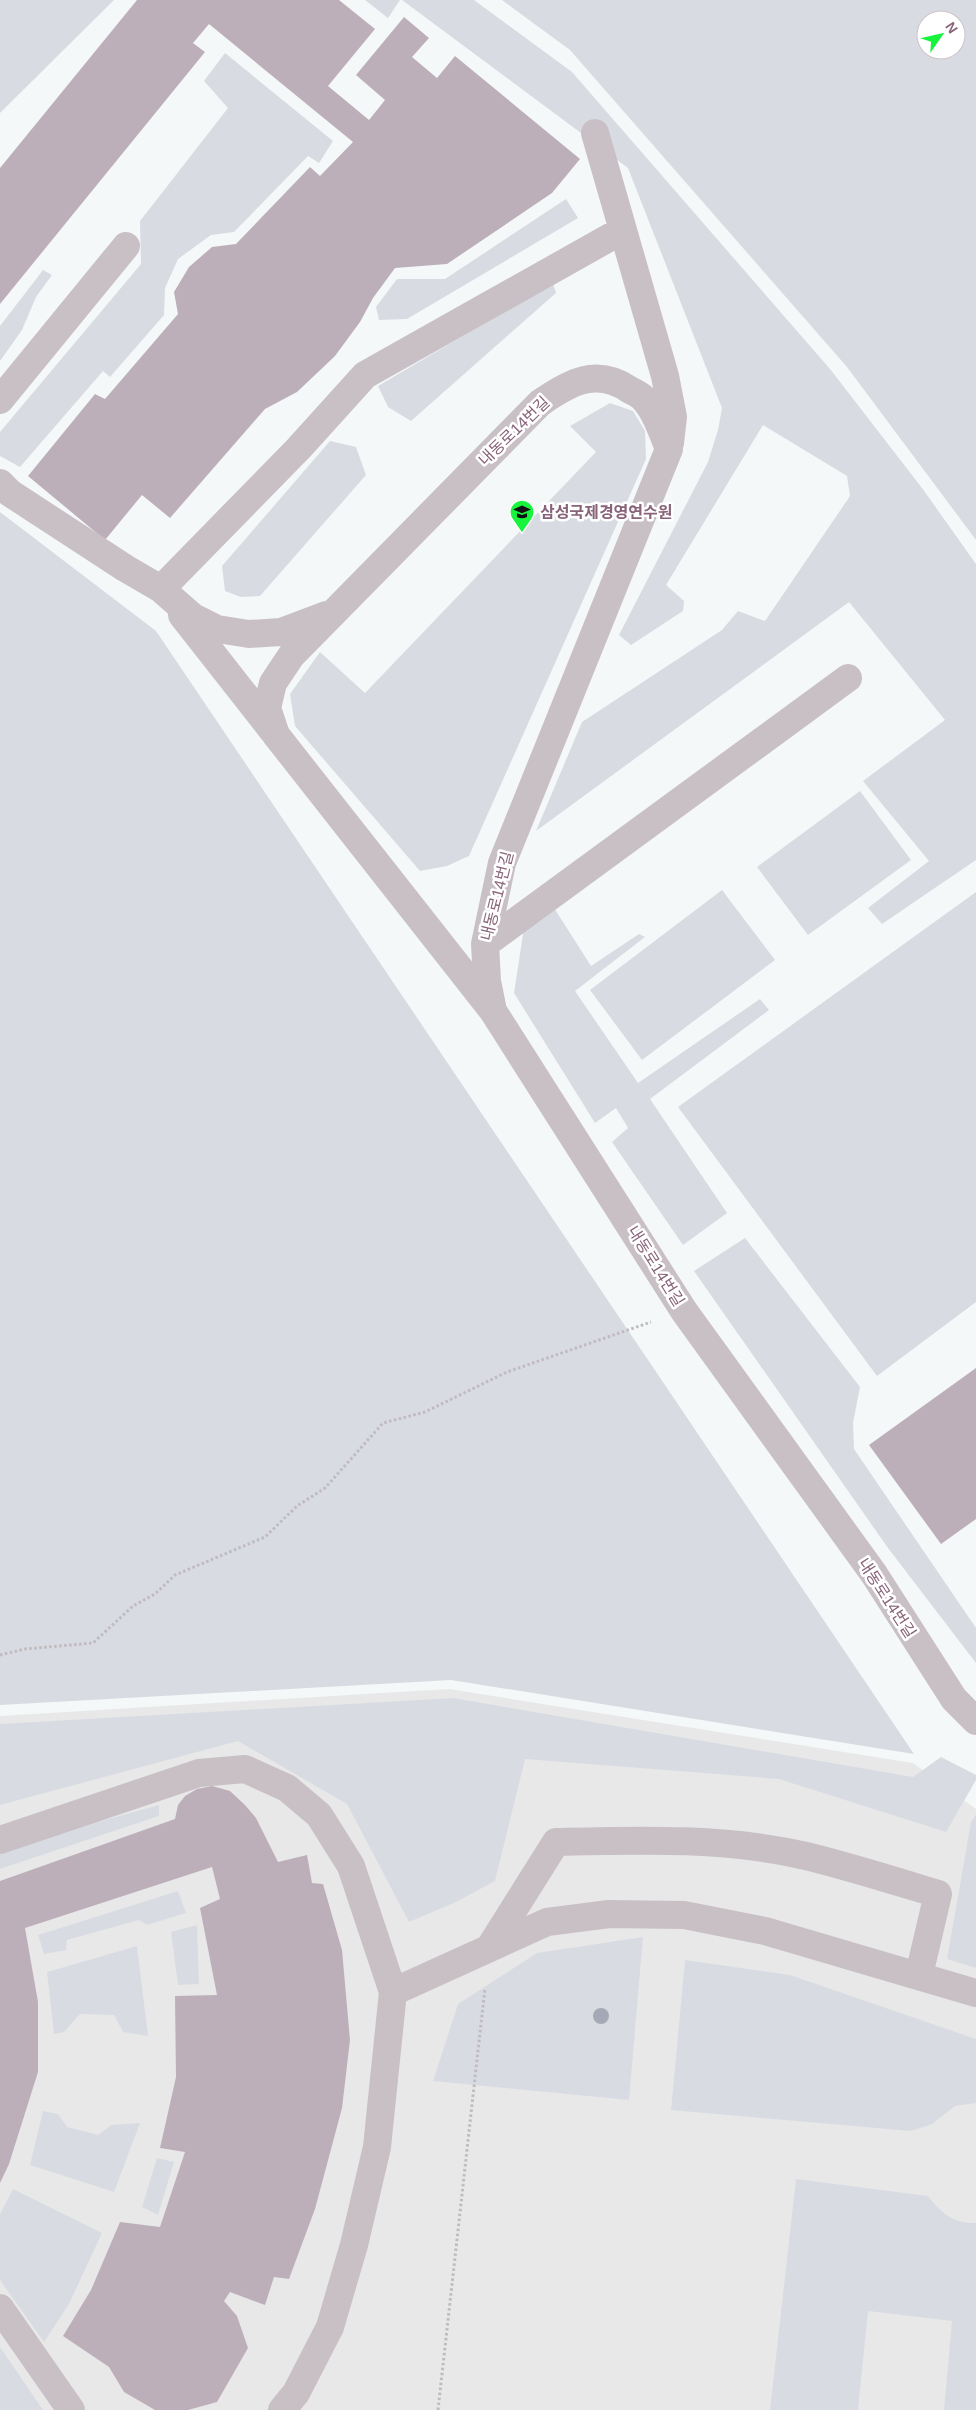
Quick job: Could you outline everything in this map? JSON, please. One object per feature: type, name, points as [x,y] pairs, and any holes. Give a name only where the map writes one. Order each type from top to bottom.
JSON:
[{"type":"street","points":[[594,133],[621,231],[665,376],[673,417],[669,450]]},
{"type":"street","points":[[161,588],[299,448],[366,375],[621,231]]},
{"type":"street","points":[[0,400],[126,246]]},
{"type":"street","name":"내동로14번길","points":[[276,735],[267,708],[273,683],[291,656],[540,403],[563,386],[591,377],[619,382],[642,398],[656,418],[669,450],[502,863],[485,944],[487,981],[493,1011],[684,1311],[874,1574],[954,1699],[976,1721]]},
{"type":"street","points":[[0,483],[26,504],[125,568],[161,588],[193,617],[217,629],[249,634],[281,632],[336,610]]},
{"type":"street","points":[[161,588],[493,1011]]},
{"type":"street","points":[[485,944],[848,678]]},
{"type":"street","points":[[0,1840],[199,1773],[246,1769],[287,1788],[319,1815],[351,1866],[393,1992],[377,2148],[354,2245],[330,2327],[296,2393],[282,2410]]},
{"type":"street","points":[[490,1946],[556,1842],[644,1839],[730,1844],[805,1856],[938,1894],[919,1975]]},
{"type":"street","points":[[393,1992],[490,1946],[547,1922],[609,1914],[684,1915],[765,1931],[976,1993]]},
{"type":"street","points":[[0,2308],[71,2410]]},
{"type":"path","points":[[0,1655],[25,1649],[93,1643],[133,1606],[155,1594],[175,1575],[265,1537],[297,1506],[325,1488],[383,1423],[425,1412],[507,1372],[684,1311]]},
{"type":"path","points":[[438,2410],[490,1946]]},
{"type":"shaded area","points":[[0,0],[114,0],[0,113]]},
{"type":"shaded area","points":[[365,0],[400,0],[388,18]]},
{"type":"shaded area","points":[[402,0],[474,0],[572,72],[830,369],[922,488],[976,564],[976,860],[882,924],[868,908],[929,861],[863,781],[945,720],[849,602],[536,831],[582,722],[722,630],[738,611],[765,621],[850,496],[847,476],[763,425],[666,585],[684,601],[683,611],[631,645],[619,635],[708,462],[718,430],[722,408],[628,168]]},
{"type":"shaded area","points":[[502,0],[976,0],[976,540],[847,367],[570,50]]},
{"type":"shaded area","points":[[225,53],[333,141],[319,163],[308,156],[234,232],[211,235],[178,259],[165,288],[164,315],[110,377],[103,371],[20,467],[0,456],[0,432],[141,264],[140,221],[228,108],[204,81]]},
{"type":"shaded area","points":[[566,199],[578,218],[407,319],[379,320],[376,307],[397,279],[445,279]]},
{"type":"shaded area","points":[[43,270],[52,275],[36,297],[22,330],[0,361],[0,326]]},
{"type":"shaded area","points":[[553,283],[556,293],[411,421],[388,407],[378,386]]},
{"type":"shaded area","points":[[610,403],[633,411],[645,431],[646,459],[469,856],[447,866],[420,871],[295,726],[290,694],[320,652],[365,693],[596,452],[570,426]]},
{"type":"shaded area","points":[[330,441],[356,447],[366,475],[260,596],[241,597],[225,591],[222,566]]},
{"type":"shaded area","points":[[0,512],[156,631],[914,1754],[451,1680],[0,1705]]},
{"type":"shaded area","points":[[860,791],[911,860],[808,935],[757,867]]},
{"type":"shaded area","points":[[722,890],[775,960],[642,1060],[590,990]]},
{"type":"shaded area","points":[[976,892],[976,1302],[877,1376],[678,1107]]},
{"type":"shaded area","points":[[549,900],[591,966],[639,934],[645,937],[575,991],[638,1083],[760,999],[769,1010],[650,1099],[727,1213],[683,1245],[612,1142],[628,1128],[616,1108],[595,1123],[514,993],[525,921]]},
{"type":"shaded area","points":[[745,1238],[860,1387],[853,1423],[854,1449],[976,1628],[976,1663],[888,1548],[694,1271]]},
{"type":"shaded area","points":[[449,1689],[913,1763],[976,1809],[976,2410],[0,2410],[0,1716]]},
{"type":"shaded area","points":[[453,1698],[913,1777],[941,1757],[976,1775],[976,1780],[946,1832],[779,1779],[525,1759],[495,1881],[454,1903],[409,1922],[347,1804],[238,1741],[0,1805],[0,1724]]},
{"type":"shaded area","points":[[159,1805],[159,1816],[0,1869],[0,1849]]},
{"type":"shaded area","points":[[976,1815],[976,1968],[947,1959],[971,1822]]},
{"type":"shaded area","points":[[178,1891],[186,1913],[147,1925],[139,1920],[67,1940],[66,1950],[44,1954],[38,1935]]},
{"type":"shaded area","points":[[197,1925],[199,1984],[178,1985],[171,1932]]},
{"type":"shaded area","points":[[643,1937],[629,2100],[433,2081],[458,2004],[537,1953]]},
{"type":"shaded area","points":[[137,1946],[148,2036],[123,2032],[114,2015],[80,2014],[64,2032],[54,2034],[47,1972]]},
{"type":"shaded area","points":[[685,1960],[790,1975],[976,2039],[976,2103],[955,2106],[932,2124],[911,2131],[671,2110]]},
{"type":"shaded area","points":[[43,2111],[58,2114],[67,2127],[98,2135],[111,2125],[140,2123],[114,2192],[30,2165]]},
{"type":"shaded area","points":[[157,2158],[174,2162],[158,2215],[142,2207]]},
{"type":"shaded area","points":[[796,2179],[928,2196],[938,2208],[949,2216],[961,2222],[976,2223],[976,2410],[944,2410],[952,2321],[868,2311],[858,2410],[770,2410]]},
{"type":"shaded area","points":[[13,2189],[102,2233],[69,2304],[44,2342],[0,2280],[0,2214]]},
{"type":"shaded area","points":[[0,2347],[43,2410],[0,2410]]},
{"type":"building","points":[[137,0],[339,0],[375,29],[328,86],[369,120],[385,100],[356,75],[404,17],[429,38],[412,57],[437,78],[455,56],[580,159],[552,193],[447,264],[395,268],[373,298],[360,322],[335,356],[297,392],[265,409],[170,518],[142,495],[105,540],[28,476],[95,394],[105,399],[178,314],[174,292],[189,267],[212,247],[236,244],[310,167],[320,176],[353,142],[209,24],[193,43],[205,52],[0,304],[0,168]]},
{"type":"building","points":[[976,1368],[976,1519],[941,1544],[869,1445]]},
{"type":"building","points":[[212,1786],[230,1791],[245,1805],[256,1818],[278,1862],[307,1855],[312,1883],[323,1884],[342,1950],[350,2040],[342,2108],[315,2209],[289,2279],[274,2277],[265,2305],[230,2292],[224,2301],[237,2316],[248,2348],[217,2402],[188,2410],[155,2410],[124,2392],[109,2367],[63,2336],[91,2290],[120,2222],[160,2227],[185,2152],[160,2148],[176,2077],[175,1996],[217,1995],[200,1908],[220,1899],[212,1867],[25,1928],[38,2002],[38,2072],[9,2164],[0,2183],[0,1881],[175,1819],[178,1805],[185,1796],[197,1789]]},
{"type":"place","name":"삼성국제경영연수원","points":[[522,533]]}]
